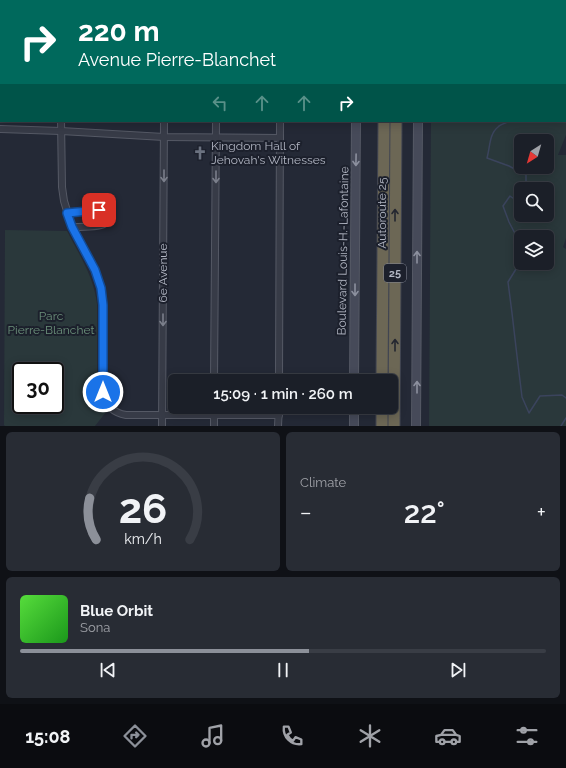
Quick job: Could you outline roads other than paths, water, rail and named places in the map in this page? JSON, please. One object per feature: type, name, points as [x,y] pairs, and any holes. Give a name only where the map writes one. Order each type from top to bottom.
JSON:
[{"type":"highway","name":"Autoroute 25","points":[[382,374],[384,122]]},
{"type":"highway","name":"Autoroute 25","points":[[394,426],[396,122]]},
{"type":"highway","points":[[382,414],[382,426]]},
{"type":"main road","name":"Boulevard Louis-H.-Lafontaine","points":[[354,374],[356,122]]},
{"type":"main road","points":[[416,426],[418,122]]},
{"type":"main road","points":[[354,414],[354,426]]},
{"type":"street","points":[[61,122],[62,194],[72,227],[95,270],[101,288],[103,305],[103,397],[105,402],[113,410],[126,415],[279,415],[278,426]]},
{"type":"street","name":"6e Avenue","points":[[162,426],[164,122]]},
{"type":"street","points":[[214,374],[216,122]]},
{"type":"street","points":[[279,374],[280,122]]},
{"type":"street","points":[[0,130],[61,131],[164,137],[280,138]]},
{"type":"street","points":[[67,213],[99,210],[108,215],[108,221],[104,224],[72,227]]},
{"type":"street","points":[[214,415],[214,426]]},
{"type":"waterway","points":[[507,122],[499,126],[493,133],[487,158],[509,166],[526,175],[526,182]]},
{"type":"waterway","points":[[514,199],[510,196],[503,206],[514,232]]},
{"type":"waterway","points":[[515,270],[508,282],[522,397],[529,413],[540,396],[562,395],[566,398]]},
{"type":"waterway","points":[[561,426],[566,418]]},
{"type":"place","name":"Kingdom Hall of Jehovah's Witnesses","points":[[200,153]]},
{"type":"park label","name":"Parc Pierre-Blanchet","points":[[51,323]]}]
